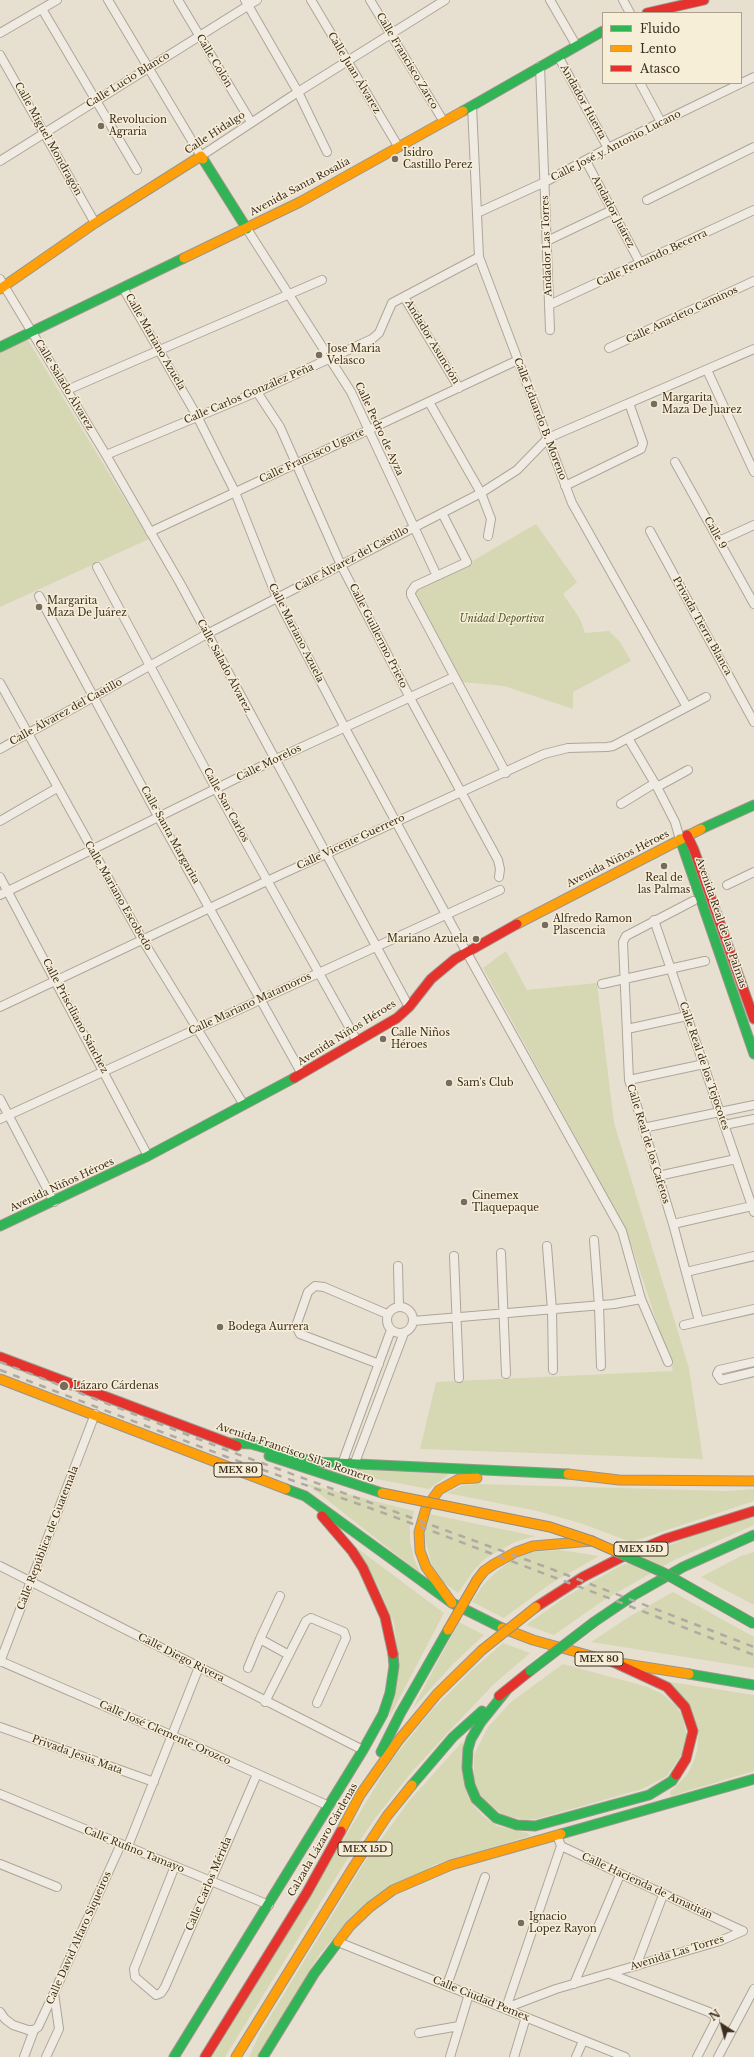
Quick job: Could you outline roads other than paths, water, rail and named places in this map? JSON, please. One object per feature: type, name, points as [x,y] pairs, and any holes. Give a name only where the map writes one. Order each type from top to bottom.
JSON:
[{"type":"main road","points":[[650,12],[679,2],[704,0]]},
{"type":"main road","name":"Avenida Santa Rosalía","points":[[0,347],[247,229],[300,202],[602,32]]},
{"type":"main road","name":"Calle Hidalgo","points":[[1,285],[201,156]]},
{"type":"main road","name":"Calle Pedro de Ayza","points":[[201,156],[247,229]]},
{"type":"main road","name":"Avenida Niños Héroes","points":[[0,1226],[54,1202],[148,1156],[302,1074],[397,1018],[409,1007],[442,969],[467,953],[558,902],[683,837],[754,805]]},
{"type":"main road","name":"Avenida Real de las Palmas","points":[[683,837],[694,850],[754,1019]]},
{"type":"main road","name":"Avenida Real de las Palmas","points":[[683,837],[754,1054]]},
{"type":"main road","name":"Avenida Francisco Silva Romero","points":[[0,1357],[228,1442],[382,1493],[550,1528],[592,1541]]},
{"type":"main road","name":"MEX 80","points":[[0,1379],[95,1414],[305,1496],[452,1603],[495,1625],[533,1640],[613,1662],[754,1685]]},
{"type":"main road","points":[[228,1442],[251,1444],[315,1462],[575,1474],[619,1480]]},
{"type":"main road","points":[[452,1603],[426,1567],[418,1544],[419,1532],[424,1512],[430,1501],[439,1490],[452,1482],[467,1478],[575,1484],[619,1480],[754,1481]]},
{"type":"main road","points":[[174,2057],[363,1750],[383,1714],[390,1693],[394,1666],[393,1646],[385,1617],[363,1568],[336,1531],[305,1496]]},
{"type":"main road","name":"Calzada Lázaro Cárdenas","points":[[205,2057],[306,1894],[360,1795],[398,1741],[432,1700],[482,1650],[536,1607],[583,1577],[620,1558],[665,1539],[754,1511]]},
{"type":"main road","name":"MEX 15D","points":[[236,2057],[354,1866],[387,1816],[421,1773],[453,1737],[530,1671],[594,1622],[634,1595],[677,1571],[754,1535]]},
{"type":"main road","points":[[360,1795],[400,1714],[477,1580],[484,1571],[516,1552],[534,1546],[592,1541]]},
{"type":"main road","name":"MEX 80","points":[[592,1541],[664,1573],[754,1624]]},
{"type":"main road","points":[[731,1546],[754,1541]]},
{"type":"main road","points":[[506,1691],[481,1722],[471,1739],[467,1768],[470,1785],[476,1799],[496,1818],[517,1825],[535,1826],[649,1795],[672,1781],[686,1759],[693,1731],[685,1706],[667,1687],[613,1662]]},
{"type":"main road","points":[[263,2057],[314,1974],[350,1926],[370,1907],[393,1890],[422,1876],[451,1865],[754,1779]]},
{"type":"main road","points":[[194,2057],[254,1979]]},
{"type":"main road","points":[[241,2057],[256,2025]]},
{"type":"street","points":[[0,32],[57,0]]},
{"type":"street","points":[[108,0],[201,156]]},
{"type":"street","name":"Calle Colón","points":[[178,0],[251,122]]},
{"type":"street","name":"Calle Lucio Blanco","points":[[0,161],[199,36],[247,3],[257,0]]},
{"type":"street","name":"Calle Juan Álvarez","points":[[311,0],[398,146]]},
{"type":"street","name":"Calle Francisco Zarco","points":[[370,0],[444,122]]},
{"type":"street","name":"Calle Hidalgo","points":[[201,156],[251,122],[445,0]]},
{"type":"street","points":[[550,0],[576,45]]},
{"type":"street","points":[[623,0],[629,12]]},
{"type":"street","points":[[247,3],[298,92],[327,152]]},
{"type":"street","points":[[42,9],[137,170]]},
{"type":"street","name":"Calle Miguel Mondragón","points":[[0,55],[95,223]]},
{"type":"street","name":"Andador Huerta","points":[[558,56],[608,148]]},
{"type":"street","name":"Andador Las Torres","points":[[540,66],[550,330]]},
{"type":"street","name":"Calle José y Antonio Lucano","points":[[742,83],[754,77]]},
{"type":"street","points":[[641,84],[661,122]]},
{"type":"street","name":"Calle José y Antonio Lucano","points":[[477,213],[545,182],[608,148],[740,84]]},
{"type":"street","name":"Calle Eduardo B. Moreno","points":[[472,106],[479,257],[572,503],[687,707]]},
{"type":"street","points":[[647,200],[754,147]]},
{"type":"street","name":"Andador Juárez","points":[[586,161],[640,263]]},
{"type":"street","points":[[547,242],[612,210]]},
{"type":"street","name":"Calle Fernando Becerra","points":[[549,305],[754,210]]},
{"type":"street","name":"Calle Pedro de Ayza","points":[[247,229],[351,392],[413,528],[437,576]]},
{"type":"street","name":"Calle Carlos González Peña","points":[[106,455],[257,392],[377,337],[392,303],[479,257]]},
{"type":"street","points":[[67,390],[322,280]]},
{"type":"street","name":"Calle Anacleto Caminos","points":[[609,348],[754,282]]},
{"type":"street","name":"Calle Salado Álvarez","points":[[1,285],[67,390],[150,532],[207,634],[409,1007]]},
{"type":"street","name":"Calle Mariano Azuela","points":[[123,288],[197,416],[235,492],[277,598],[345,728],[446,915],[622,1231],[641,1299],[668,1362]]},
{"type":"street","name":"Andador Asunción","points":[[404,297],[459,388]]},
{"type":"street","points":[[548,438],[754,349]]},
{"type":"street","name":"Calle Francisco Ugarte","points":[[150,532],[518,360]]},
{"type":"street","points":[[706,370],[754,472]]},
{"type":"street","name":"Calle Guillermo Prieto","points":[[257,392],[280,426],[341,565],[460,792],[498,860],[500,869],[499,877]]},
{"type":"street","points":[[429,402],[481,493],[491,520],[488,536]]},
{"type":"street","points":[[565,486],[638,451],[642,447],[643,443],[629,403]]},
{"type":"street","name":"Calle Álvarez del Castillo","points":[[0,749],[207,634],[481,493],[518,470],[548,438]]},
{"type":"street","name":"Calle 9","points":[[675,462],[752,594],[754,604]]},
{"type":"street","points":[[442,513],[466,562],[415,586],[411,592],[412,599],[506,772]]},
{"type":"street","points":[[720,541],[754,525]]},
{"type":"street","name":"Privada Tierra Blanca","points":[[650,531],[754,722]]},
{"type":"street","name":"Calle San Carlos","points":[[97,567],[216,789],[357,1042]]},
{"type":"street","name":"Calle Santa Margarita","points":[[39,596],[159,818],[302,1074]]},
{"type":"street","name":"Calle Morelos","points":[[4,893],[159,818],[274,760],[454,677]]},
{"type":"street","name":"Calle Mariano Escobedo","points":[[1,686],[142,939],[244,1105]]},
{"type":"street","name":"Calle Vicente Guerrero","points":[[0,1007],[267,880],[460,792],[559,749],[607,747],[628,738],[706,697]]},
{"type":"street","name":"Avenida Real de las Palmas","points":[[628,738],[656,785],[683,837]]},
{"type":"street","points":[[621,804],[688,770]]},
{"type":"street","points":[[0,821],[57,788]]},
{"type":"street","points":[[727,885],[754,872]]},
{"type":"street","name":"Calle Prisciliano Sánchez","points":[[0,877],[4,893],[56,980],[148,1156]]},
{"type":"street","name":"Calle Mariano Matamoros","points":[[0,1119],[500,890]]},
{"type":"street","points":[[654,920],[693,901]]},
{"type":"street","name":"Calle Real de los Cafetos","points":[[654,920],[624,938],[629,1080],[673,1224],[699,1321]]},
{"type":"street","name":"Calle Real de los Tejocotes","points":[[654,920],[753,1209]]},
{"type":"street","points":[[602,984],[705,961]]},
{"type":"street","points":[[627,1029],[687,1016]]},
{"type":"street","points":[[629,1080],[704,1064]]},
{"type":"street","points":[[0,1099],[54,1202]]},
{"type":"street","points":[[643,1128],[754,1105]]},
{"type":"street","points":[[724,1125],[754,1118]]},
{"type":"street","points":[[658,1176],[736,1159]]},
{"type":"street","points":[[673,1224],[753,1209]]},
{"type":"street","points":[[594,1240],[599,1306],[601,1366]]},
{"type":"street","points":[[547,1246],[552,1310],[554,1370]]},
{"type":"street","points":[[501,1253],[506,1374]]},
{"type":"street","points":[[454,1256],[459,1378]]},
{"type":"street","points":[[686,1272],[754,1256]]},
{"type":"street","points":[[398,1266],[399,1307]]},
{"type":"street","points":[[379,1364],[300,1334],[296,1326],[308,1292],[315,1286],[324,1287],[387,1314]]},
{"type":"street","points":[[413,1322],[599,1306],[641,1299]]},
{"type":"street","points":[[399,1307],[406,1308],[412,1314],[413,1322],[410,1329],[404,1333],[397,1334],[391,1330],[387,1324],[387,1314],[399,1307]]},
{"type":"street","points":[[684,1324],[754,1309]]},
{"type":"street","points":[[342,1464],[391,1330]]},
{"type":"street","points":[[354,1465],[404,1333]]},
{"type":"street","points":[[754,1362],[719,1370],[717,1374],[721,1380],[754,1372]]},
{"type":"street","points":[[365,1402],[376,1406]]},
{"type":"street","name":"Calle República de Guatemala","points":[[0,1662],[32,1583],[95,1414]]},
{"type":"street","name":"Calle Diego Rivera","points":[[0,1566],[199,1667],[264,1702],[363,1750]]},
{"type":"street","points":[[248,1668],[280,1596]]},
{"type":"street","points":[[264,1702],[306,1621],[313,1618],[345,1634],[346,1638],[317,1703]]},
{"type":"street","points":[[260,1639],[289,1654]]},
{"type":"street","name":"Calle José Clemente Orozco","points":[[0,1662],[171,1735],[329,1806]]},
{"type":"street","name":"Calle David Alfaro Siqueiros","points":[[24,2057],[34,2030],[38,2027],[154,1782],[171,1735],[199,1667]]},
{"type":"street","name":"Privada Jesús Mata","points":[[0,1727],[154,1782]]},
{"type":"street","name":"Calle Carlos Mérida","points":[[174,1866],[134,1969],[135,1977],[155,1994],[161,1993],[211,1881],[256,1774]]},
{"type":"street","name":"Calle Rufino Tamayo","points":[[0,1794],[269,1904]]},
{"type":"street","points":[[506,2008],[561,1846],[557,1835]]},
{"type":"street","name":"Calle Hacienda de Amatitán","points":[[561,1846],[620,1875],[743,1931]]},
{"type":"street","points":[[0,1864],[58,1887]]},
{"type":"street","points":[[574,1984],[620,1875]]},
{"type":"street","points":[[447,1985],[485,1877]]},
{"type":"street","points":[[636,1966],[663,1895]]},
{"type":"street","name":"Avenida Las Torres","points":[[506,2008],[556,1989],[720,1941],[743,1931]]},
{"type":"street","name":"Calle Ciudad Pemex","points":[[338,1942],[506,2008],[624,2057]]},
{"type":"street","name":"Avenida Las Torres","points":[[610,1974],[709,2012],[715,2017],[715,2022],[697,2057]]},
{"type":"street","points":[[718,2057],[754,1989]]},
{"type":"street","points":[[46,2057],[59,2029],[54,1993]]},
{"type":"street","points":[[450,2057],[469,1994]]},
{"type":"street","points":[[0,2012],[5,2019],[13,2025],[28,2030],[34,2030]]},
{"type":"street","points":[[514,2057],[526,2017]]},
{"type":"street","points":[[419,2033],[459,2026]]},
{"type":"street","points":[[576,2057],[583,2041]]},
{"type":"railway","points":[[0,1362],[229,1451],[546,1567],[754,1647]]},
{"type":"railway","points":[[0,1370],[227,1457],[392,1516],[754,1655]]},
{"type":"place","name":"Revolucion Agraria","points":[[101,126]]},
{"type":"place","name":"Isidro Castillo Perez","points":[[395,159]]},
{"type":"place","name":"Jose Maria Velasco","points":[[319,355]]},
{"type":"place","name":"Margarita Maza De Juarez","points":[[654,404]]},
{"type":"place","name":"Margarita Maza De Juárez","points":[[39,607]]},
{"type":"place","name":"Real de las Palmas","points":[[664,866]]},
{"type":"place","name":"Alfredo Ramon Plascencia","points":[[545,925]]},
{"type":"place","name":"Mariano Azuela","points":[[476,939]]},
{"type":"place","name":"Calle Niños Héroes","points":[[383,1039]]},
{"type":"place","name":"Sam's Club","points":[[449,1083]]},
{"type":"place","name":"Cinemex Tlaquepaque","points":[[464,1202]]},
{"type":"place","name":"Bodega Aurrera","points":[[220,1327]]},
{"type":"place","name":"Lázaro Cárdenas","points":[[64,1386]]},
{"type":"place","name":"Ignacio Lopez Rayon","points":[[521,1923]]},
{"type":"park label","name":"Unidad Deportiva","points":[[502,619]]}]
